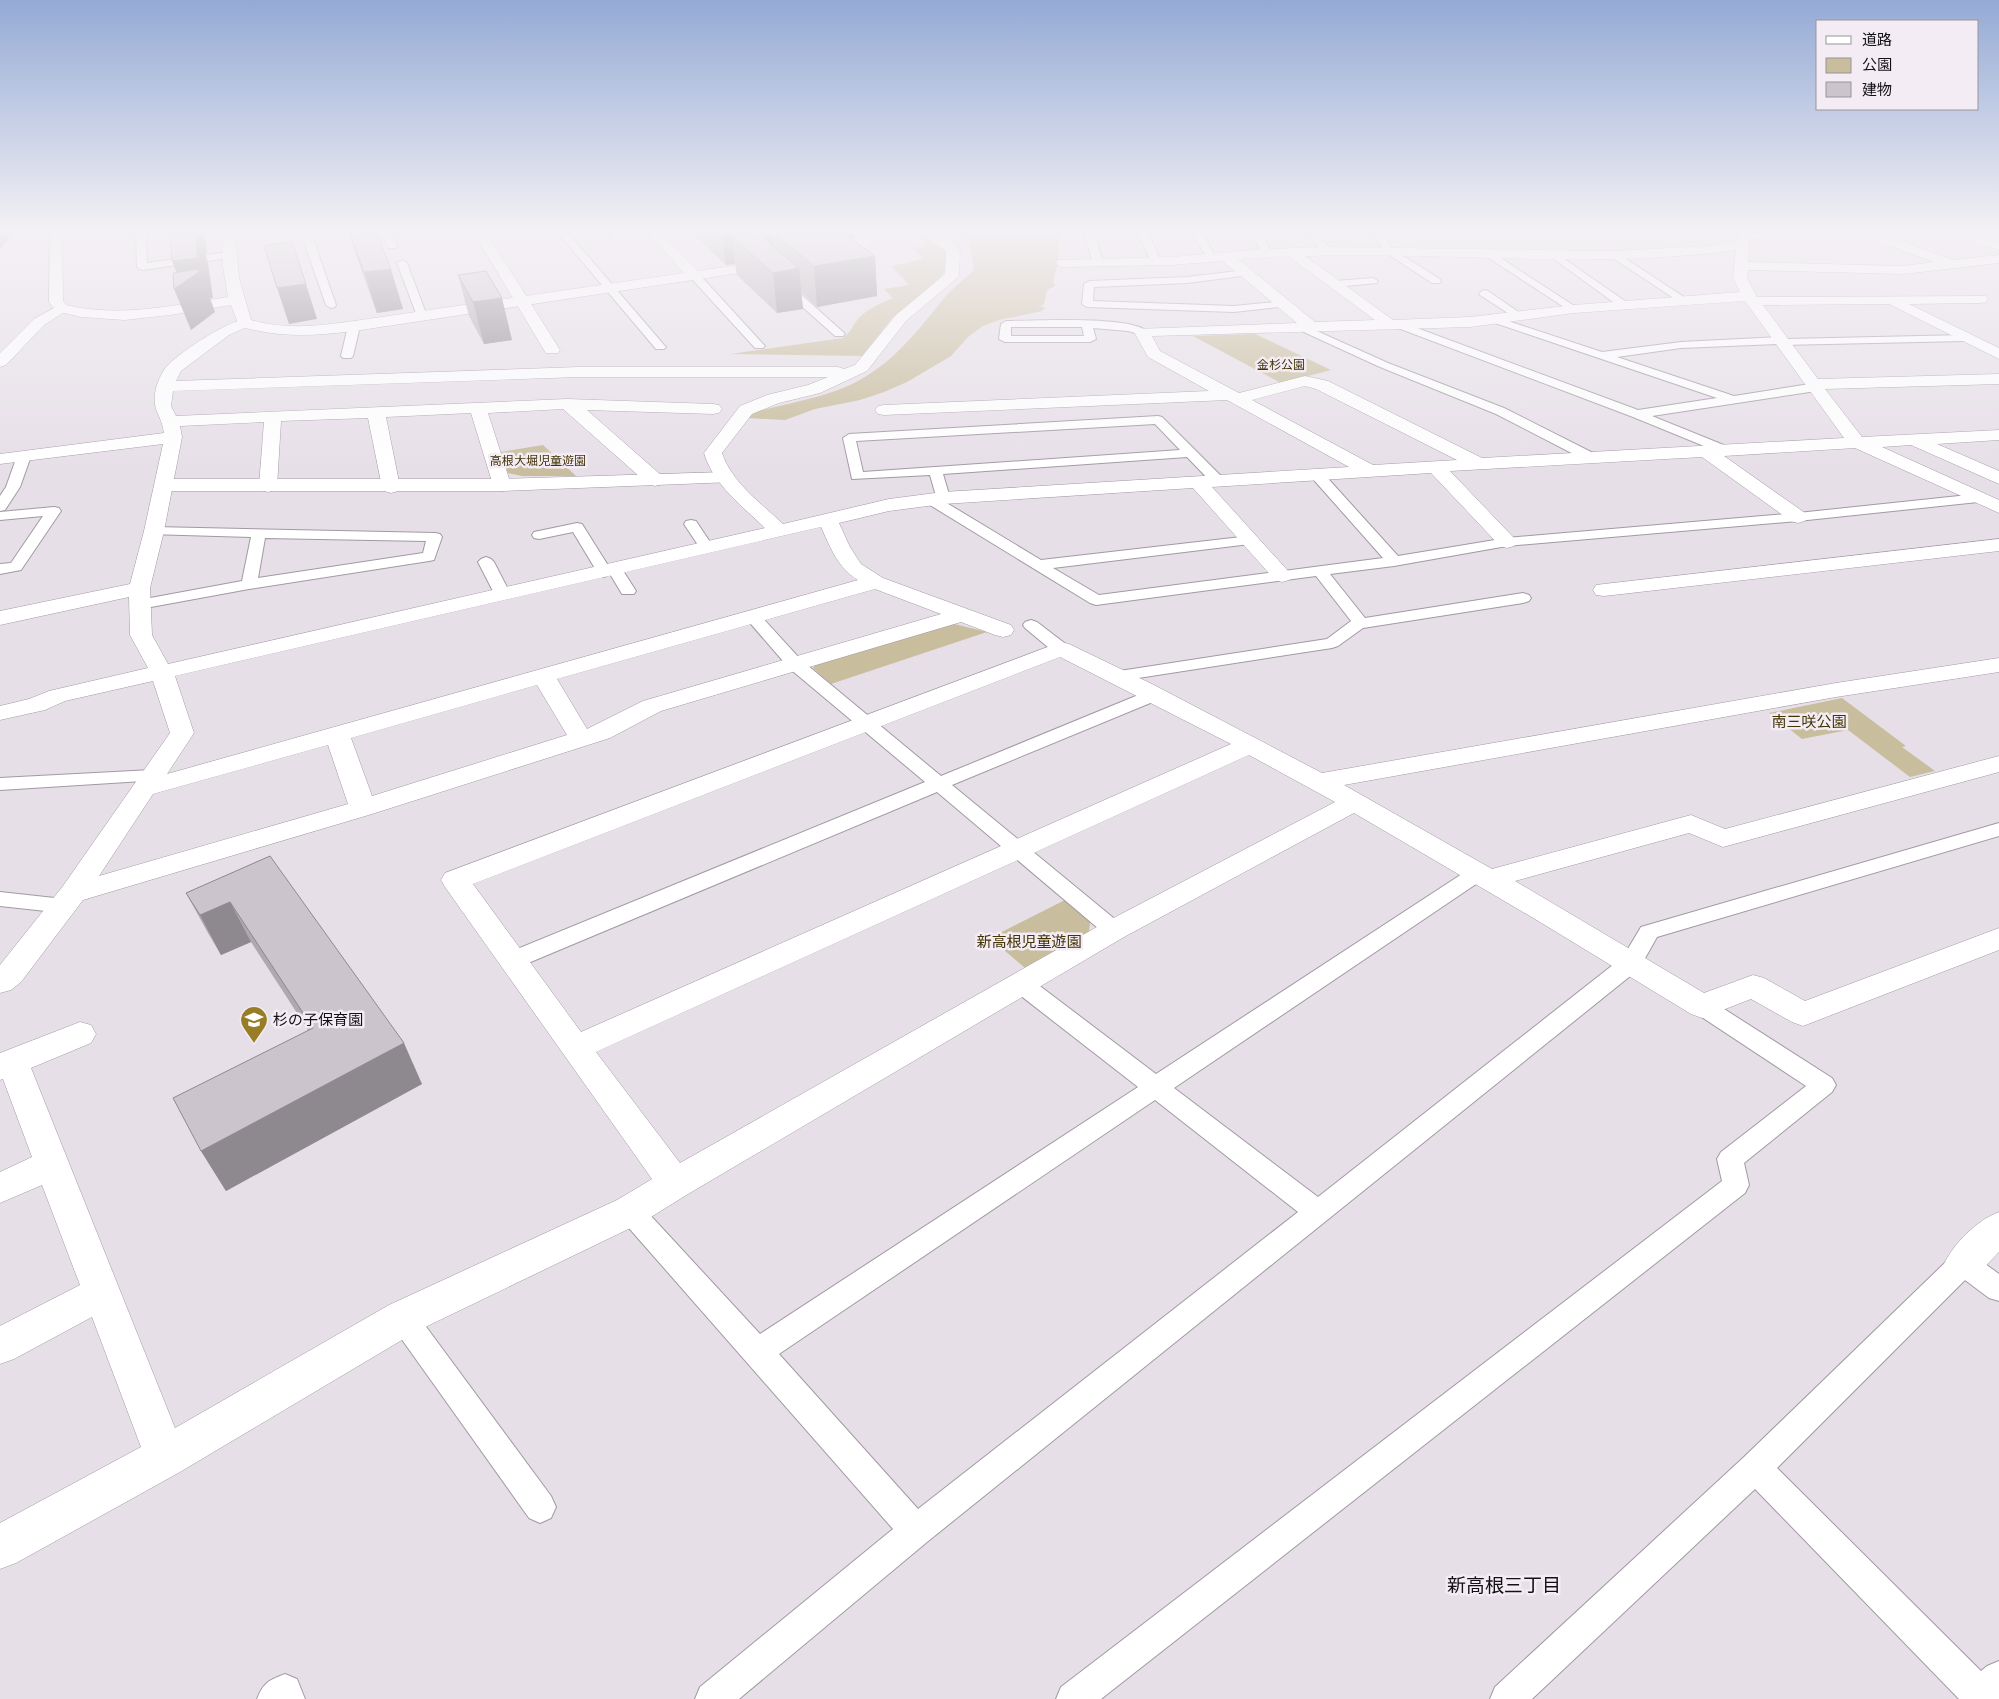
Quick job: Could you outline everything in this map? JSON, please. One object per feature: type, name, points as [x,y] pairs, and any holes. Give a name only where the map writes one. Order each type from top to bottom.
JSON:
[{"type":"street","points":[[0,362],[39,322],[54,312]]},
{"type":"street","points":[[78,312],[88,315],[137,312]]},
{"type":"street","points":[[240,312],[244,323]]},
{"type":"street","points":[[0,982],[10,974],[69,900],[182,733],[162,673],[142,635],[140,596],[164,485],[172,429],[162,406],[165,386],[174,368],[224,332],[244,323],[268,331],[322,330],[445,312]]},
{"type":"street","points":[[530,312],[552,350]]},
{"type":"street","points":[[779,531],[726,478],[714,459],[713,453],[746,410],[773,398],[814,389],[861,368],[901,318],[908,312]]},
{"type":"street","points":[[1292,312],[1304,326]]},
{"type":"street","points":[[1376,312],[1391,323]]},
{"type":"street","points":[[1372,472],[1154,354],[1142,332],[1470,322],[1543,312]]},
{"type":"street","points":[[1760,312],[1856,442],[1999,507]]},
{"type":"street","points":[[1914,312],[1999,354]]},
{"type":"street","points":[[0,338],[25,336]]},
{"type":"street","points":[[764,371],[773,356]]},
{"type":"street","points":[[165,386],[579,372],[764,371],[849,373]]},
{"type":"street","points":[[1815,385],[1999,379]]},
{"type":"street","points":[[884,410],[1232,397],[1305,381],[1322,385],[1479,464]]},
{"type":"street","points":[[566,404],[580,413],[655,480]]},
{"type":"street","points":[[0,459],[172,429],[273,416],[566,404],[713,409]]},
{"type":"street","points":[[478,408],[502,486]]},
{"type":"street","points":[[376,412],[391,487]]},
{"type":"street","points":[[268,486],[273,416]]},
{"type":"street","points":[[0,713],[36,705],[57,696],[890,505],[937,498],[1318,476],[1479,464],[1999,435]]},
{"type":"street","points":[[1912,440],[1999,478]]},
{"type":"street","points":[[1707,452],[1798,517]]},
{"type":"street","points":[[1436,467],[1507,542]]},
{"type":"street","points":[[164,485],[502,486],[726,478]]},
{"type":"street","points":[[1208,481],[1250,540],[1282,576]]},
{"type":"street","points":[[828,520],[840,547],[853,568],[876,582],[1003,630]]},
{"type":"street","points":[[1604,590],[1999,545]]},
{"type":"street","points":[[148,782],[337,734],[876,582]]},
{"type":"street","points":[[0,618],[140,596]]},
{"type":"street","points":[[69,900],[601,733],[652,706],[964,614]]},
{"type":"street","points":[[675,1182],[575,1048],[455,880],[1061,649],[1119,676],[1355,802],[1484,876],[1702,1006],[1753,986],[1803,1014],[1999,938]]},
{"type":"street","points":[[1318,782],[1836,690],[1999,665]]},
{"type":"street","points":[[543,676],[581,739]]},
{"type":"street","points":[[337,734],[363,808]]},
{"type":"street","points":[[575,1048],[1250,745]]},
{"type":"street","points":[[1484,876],[1691,824],[1723,838],[1999,764]]},
{"type":"street","points":[[0,1547],[165,1457],[403,1318],[630,1211],[675,1182],[1020,983],[1114,930],[1355,802]]},
{"type":"street","points":[[80,1034],[6,1064],[52,1164],[165,1457]]},
{"type":"street","points":[[0,1188],[52,1164]]},
{"type":"street","points":[[1963,1264],[1999,1228]]},
{"type":"street","points":[[0,1346],[101,1293]]},
{"type":"lane","points":[[629,312],[660,348]]},
{"type":"lane","points":[[728,312],[758,346]]},
{"type":"lane","points":[[815,312],[839,334]]},
{"type":"lane","points":[[1514,312],[1518,315]]},
{"type":"lane","points":[[1490,318],[1731,399]]},
{"type":"lane","points":[[1391,323],[1637,414],[1726,451]]},
{"type":"lane","points":[[1087,325],[1090,339],[1005,339],[1006,324],[1087,325],[1126,327],[1142,332]]},
{"type":"lane","points":[[346,356],[354,326]]},
{"type":"lane","points":[[1304,326],[1384,365],[1500,412],[1592,458]]},
{"type":"lane","points":[[1599,355],[1681,345],[1781,341],[1965,338]]},
{"type":"lane","points":[[1637,414],[1815,385]]},
{"type":"lane","points":[[1191,453],[857,476],[849,438],[1158,420],[1191,453],[1208,481]]},
{"type":"lane","points":[[0,507],[13,488],[24,456]]},
{"type":"lane","points":[[935,470],[937,498],[1037,565],[1096,600],[1394,561],[1507,542],[1798,517],[1978,498]]},
{"type":"lane","points":[[1318,476],[1394,561]]},
{"type":"lane","points":[[0,516],[54,511],[16,567],[0,569]]},
{"type":"lane","points":[[691,524],[707,548]]},
{"type":"lane","points":[[539,535],[577,526],[609,570],[628,591]]},
{"type":"lane","points":[[140,596],[249,584],[429,557],[435,537],[154,531]]},
{"type":"lane","points":[[249,584],[259,532]]},
{"type":"lane","points":[[1037,565],[1250,540]]},
{"type":"lane","points":[[486,562],[503,595]]},
{"type":"lane","points":[[1319,570],[1362,623]]},
{"type":"lane","points":[[1119,676],[1332,643],[1354,625],[1362,623],[1523,598]]},
{"type":"lane","points":[[752,616],[795,664],[1114,930]]},
{"type":"lane","points":[[1031,626],[1061,649]]},
{"type":"lane","points":[[513,960],[937,783],[1154,695]]},
{"type":"lane","points":[[0,784],[148,782]]},
{"type":"lane","points":[[712,1699],[916,1531],[1631,963],[1650,932],[1999,829]]},
{"type":"lane","points":[[758,1352],[1157,1088],[1484,876]]},
{"type":"lane","points":[[0,899],[69,900]]},
{"type":"lane","points":[[1020,983],[1317,1211]]},
{"type":"lane","points":[[1074,1699],[1736,1186],[1730,1159],[1824,1085],[1702,1006]]},
{"type":"lane","points":[[630,1211],[916,1531]]},
{"type":"lane","points":[[1508,1699],[1755,1468],[1963,1264],[1999,1289]]},
{"type":"lane","points":[[403,1318],[540,1507]]},
{"type":"lane","points":[[1755,1468],[1985,1691]]},
{"type":"lane","points":[[274,1699],[285,1691],[288,1699]]},
{"type":"green space","points":[[865,312],[899,312],[893,317],[862,356],[730,354],[843,338]]},
{"type":"green space","points":[[932,312],[1036,312],[999,320],[983,326],[968,337],[951,356],[907,382],[884,392],[860,400],[815,409],[785,420],[746,418],[752,413],[841,389],[880,367],[901,349]]},
{"type":"green space","name":"金杉公園","points":[[1255,334],[1331,370],[1281,383],[1193,336]]},
{"type":"green space","name":"高根大堀児童遊園","points":[[543,445],[576,476],[522,476],[508,473],[501,452]]},
{"type":"green space","points":[[950,623],[987,632],[831,684],[813,668],[818,661]]},
{"type":"green space","name":"南三咲公園","points":[[1842,698],[1906,746],[1902,747],[1935,771],[1910,777],[1848,730],[1802,739],[1769,713]]},
{"type":"green space","name":"新高根児童遊園","points":[[1065,900],[1090,922],[1089,933],[1025,968],[990,938]]},
{"type":"building","points":[[270,856],[404,1043],[201,1151],[173,1098],[313,1028],[230,902],[200,915],[186,893]]},
{"type":"place","name":"杉の子保育園","points":[[254,1044]]},
{"type":"district","name":"新高根三丁目","points":[[1504,1585]]}]
